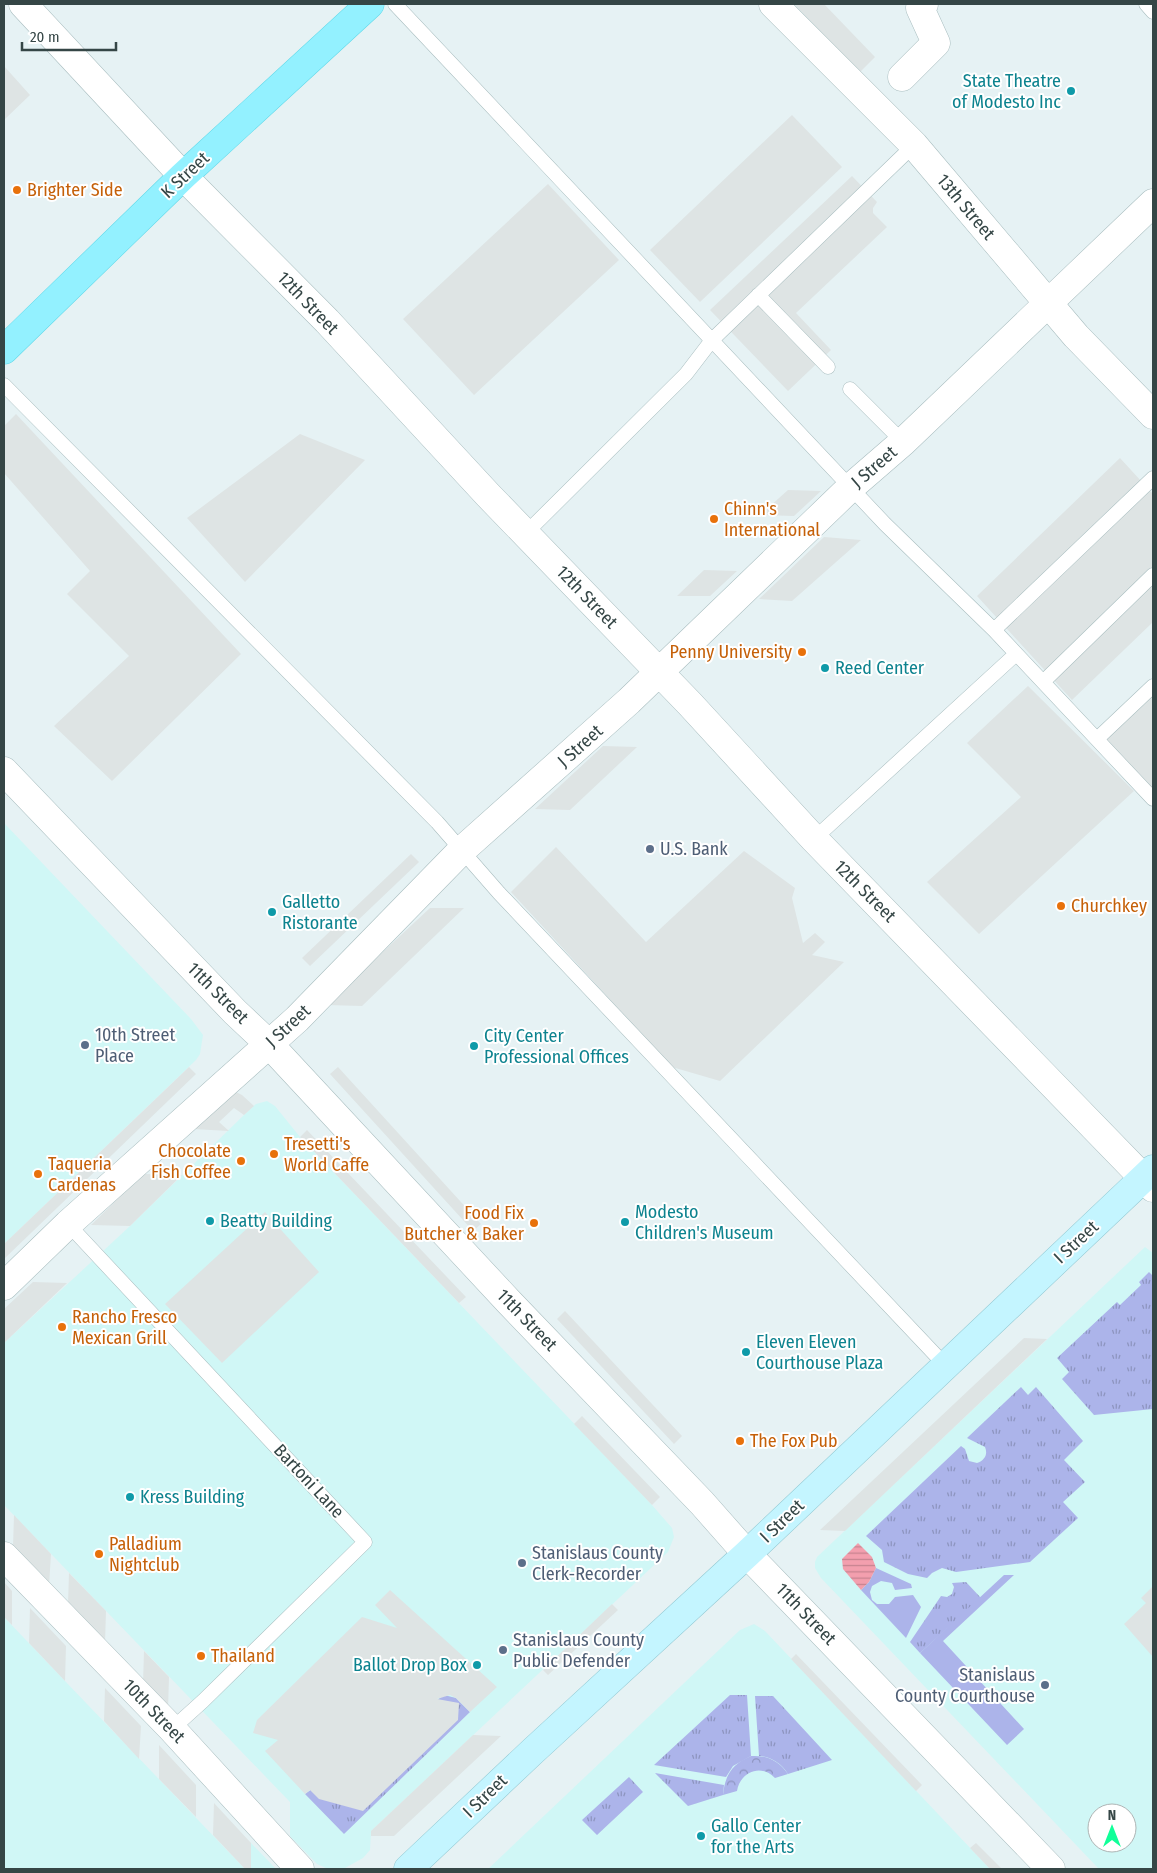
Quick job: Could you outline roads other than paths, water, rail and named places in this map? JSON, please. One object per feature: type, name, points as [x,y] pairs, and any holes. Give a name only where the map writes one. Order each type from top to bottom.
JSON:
[{"type":"main road","name":"K Street","points":[[4,350],[183,176],[370,4]]},
{"type":"street","name":"12th Street","points":[[24,4],[183,176],[327,321],[488,495],[658,672],[814,839],[1150,1178]]},
{"type":"street","name":"13th Street","points":[[773,4],[914,145],[1076,336],[1153,415]]},
{"type":"street","points":[[902,78],[936,43],[920,8],[924,4]]},
{"type":"street","name":"J Street","points":[[4,1286],[68,1224],[297,1019],[461,851],[658,672],[851,487],[903,442],[1153,202]]},
{"type":"street","name":"11th Street","points":[[4,771],[235,1012],[269,1044],[509,1302],[702,1503],[747,1554],[1051,1869]]},
{"type":"street","name":"I Street","points":[[408,1869],[747,1554],[945,1365],[1150,1178]]},
{"type":"street","name":"10th Street","points":[[4,1556],[172,1729],[300,1869]]},
{"type":"lane","points":[[395,4],[851,487],[994,630],[1153,799]]},
{"type":"lane","points":[[1146,4],[1153,12]]},
{"type":"lane","points":[[526,533],[686,374],[712,340],[914,145]]},
{"type":"lane","points":[[758,296],[828,366]]},
{"type":"lane","points":[[4,385],[437,822],[461,851],[945,1365]]},
{"type":"lane","points":[[850,389],[903,442]]},
{"type":"lane","points":[[994,630],[1153,478]]},
{"type":"lane","points":[[1042,682],[1153,575]]},
{"type":"lane","points":[[814,839],[1016,654]]},
{"type":"lane","points":[[1097,739],[1153,686]]},
{"type":"lane","name":"Bartoni Lane","points":[[68,1224],[365,1542],[204,1701],[172,1729]]},
{"type":"place","name":"State Theatre of Modesto Inc","points":[[1071,91]]},
{"type":"place","name":"Brighter Side","points":[[17,190]]},
{"type":"place","name":"Chinn's International","points":[[714,519]]},
{"type":"place","name":"Penny University","points":[[802,652]]},
{"type":"place","name":"Reed Center","points":[[825,668]]},
{"type":"place","name":"U.S. Bank","points":[[650,849]]},
{"type":"place","name":"Churchkey","points":[[1061,906]]},
{"type":"place","name":"Galletto Ristorante","points":[[272,912]]},
{"type":"place","name":"10th Street Place","points":[[85,1045]]},
{"type":"place","name":"City Center Professional Offices","points":[[474,1046]]},
{"type":"place","name":"Tresetti's World Caffe","points":[[274,1154]]},
{"type":"place","name":"Chocolate Fish Coffee","points":[[241,1161]]},
{"type":"place","name":"Taqueria Cardenas","points":[[38,1174]]},
{"type":"place","name":"Beatty Building","points":[[210,1221]]},
{"type":"place","name":"Modesto Children's Museum","points":[[625,1222]]},
{"type":"place","name":"Food Fix Butcher & Baker","points":[[534,1223]]},
{"type":"place","name":"Rancho Fresco Mexican Grill","points":[[62,1327]]},
{"type":"place","name":"Eleven Eleven Courthouse Plaza","points":[[746,1352]]},
{"type":"place","name":"The Fox Pub","points":[[740,1441]]},
{"type":"place","name":"Kress Building","points":[[130,1497]]},
{"type":"place","name":"Palladium Nightclub","points":[[99,1554]]},
{"type":"place","name":"Stanislaus County Clerk-Recorder","points":[[522,1563]]},
{"type":"place","name":"Stanislaus County Public Defender","points":[[503,1650]]},
{"type":"place","name":"Thailand","points":[[201,1656]]},
{"type":"place","name":"Ballot Drop Box","points":[[477,1665]]},
{"type":"place","name":"Stanislaus County Courthouse","points":[[1045,1685]]},
{"type":"place","name":"Gallo Center for the Arts","points":[[701,1836]]}]
